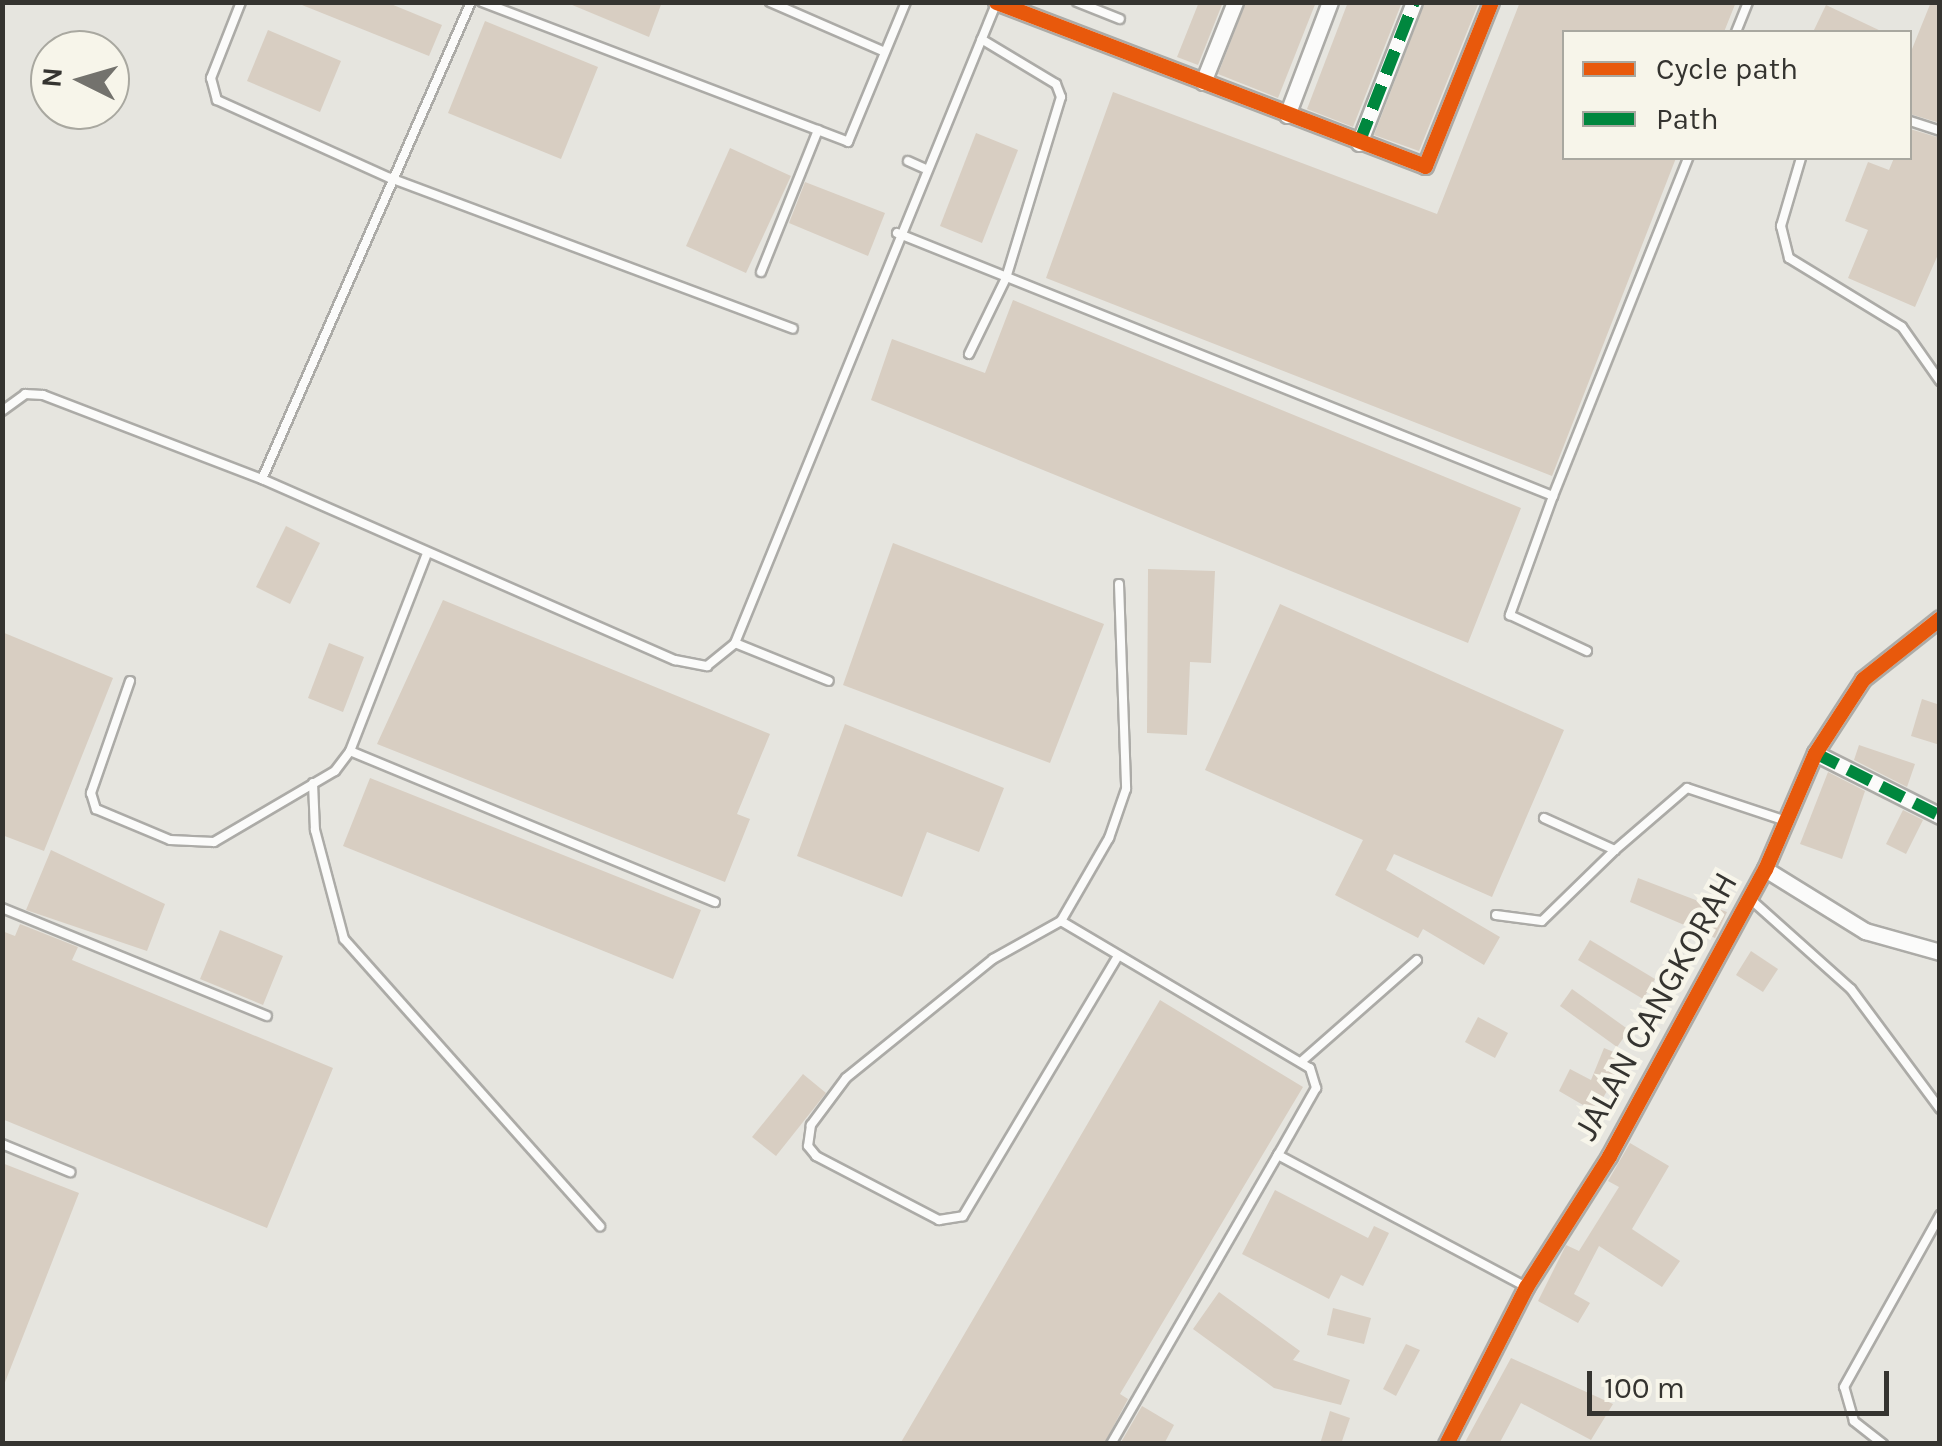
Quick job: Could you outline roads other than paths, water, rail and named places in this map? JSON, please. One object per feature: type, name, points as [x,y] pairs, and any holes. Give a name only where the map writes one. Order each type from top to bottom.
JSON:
[{"type":"street","points":[[1204,82],[1236,2]]},
{"type":"street","points":[[1286,115],[1330,2]]},
{"type":"street","points":[[1359,143],[1414,2]]},
{"type":"street","points":[[996,3],[1359,143],[1429,166],[1491,2]]},
{"type":"street","name":"JALAN CANGKORAH","points":[[1446,1444],[1526,1287],[1608,1156],[1765,869],[1815,753],[1863,679],[1940,618]]},
{"type":"street","points":[[1815,753],[1940,816]]},
{"type":"street","points":[[1765,869],[1865,931],[1940,952]]},
{"type":"lane","points":[[241,2],[211,78],[216,100],[390,178],[793,329]]},
{"type":"lane","points":[[262,479],[470,2]]},
{"type":"lane","points":[[482,2],[849,141],[906,2]]},
{"type":"lane","points":[[1077,2],[1120,19]]},
{"type":"lane","points":[[1737,30],[1748,2]]},
{"type":"lane","points":[[767,3],[885,52]]},
{"type":"lane","points":[[2,410],[24,394],[42,395],[262,479],[692,665],[707,666],[735,643],[897,233],[996,3]]},
{"type":"lane","points":[[969,354],[1006,278],[1062,97],[1056,84],[981,38]]},
{"type":"lane","points":[[1912,122],[1940,131]]},
{"type":"lane","points":[[761,272],[818,130]]},
{"type":"lane","points":[[1587,652],[1510,615],[1553,496],[1687,160]]},
{"type":"lane","points":[[1800,160],[1781,226],[1789,258],[1902,327],[1940,381]]},
{"type":"lane","points":[[908,161],[924,168]]},
{"type":"lane","points":[[897,233],[1553,496]]},
{"type":"lane","points":[[130,681],[92,793],[111,818],[170,840],[214,842],[312,783],[350,751],[428,553]]},
{"type":"lane","points":[[1118,584],[1126,789],[1109,838],[1061,921],[994,959],[846,1078],[811,1125],[808,1146],[816,1156],[939,1220],[963,1216],[1118,958]]},
{"type":"lane","points":[[735,643],[829,681]]},
{"type":"lane","points":[[350,751],[715,902]]},
{"type":"lane","points":[[312,783],[315,830],[344,939],[600,1226]]},
{"type":"lane","points":[[1496,915],[1542,921],[1615,850],[1688,788],[1783,820]]},
{"type":"lane","points":[[1544,818],[1615,850]]},
{"type":"lane","points":[[1748,898],[1851,989],[1940,1109]]},
{"type":"lane","points":[[2,908],[267,1016]]},
{"type":"lane","points":[[1061,921],[1118,958],[1302,1061],[1316,1088],[1111,1444]]},
{"type":"lane","points":[[1302,1061],[1418,960]]},
{"type":"lane","points":[[2,1144],[70,1172]]},
{"type":"lane","points":[[1278,1156],[1526,1287]]},
{"type":"lane","points":[[1882,1444],[1854,1420],[1844,1387],[1940,1215]]}]
